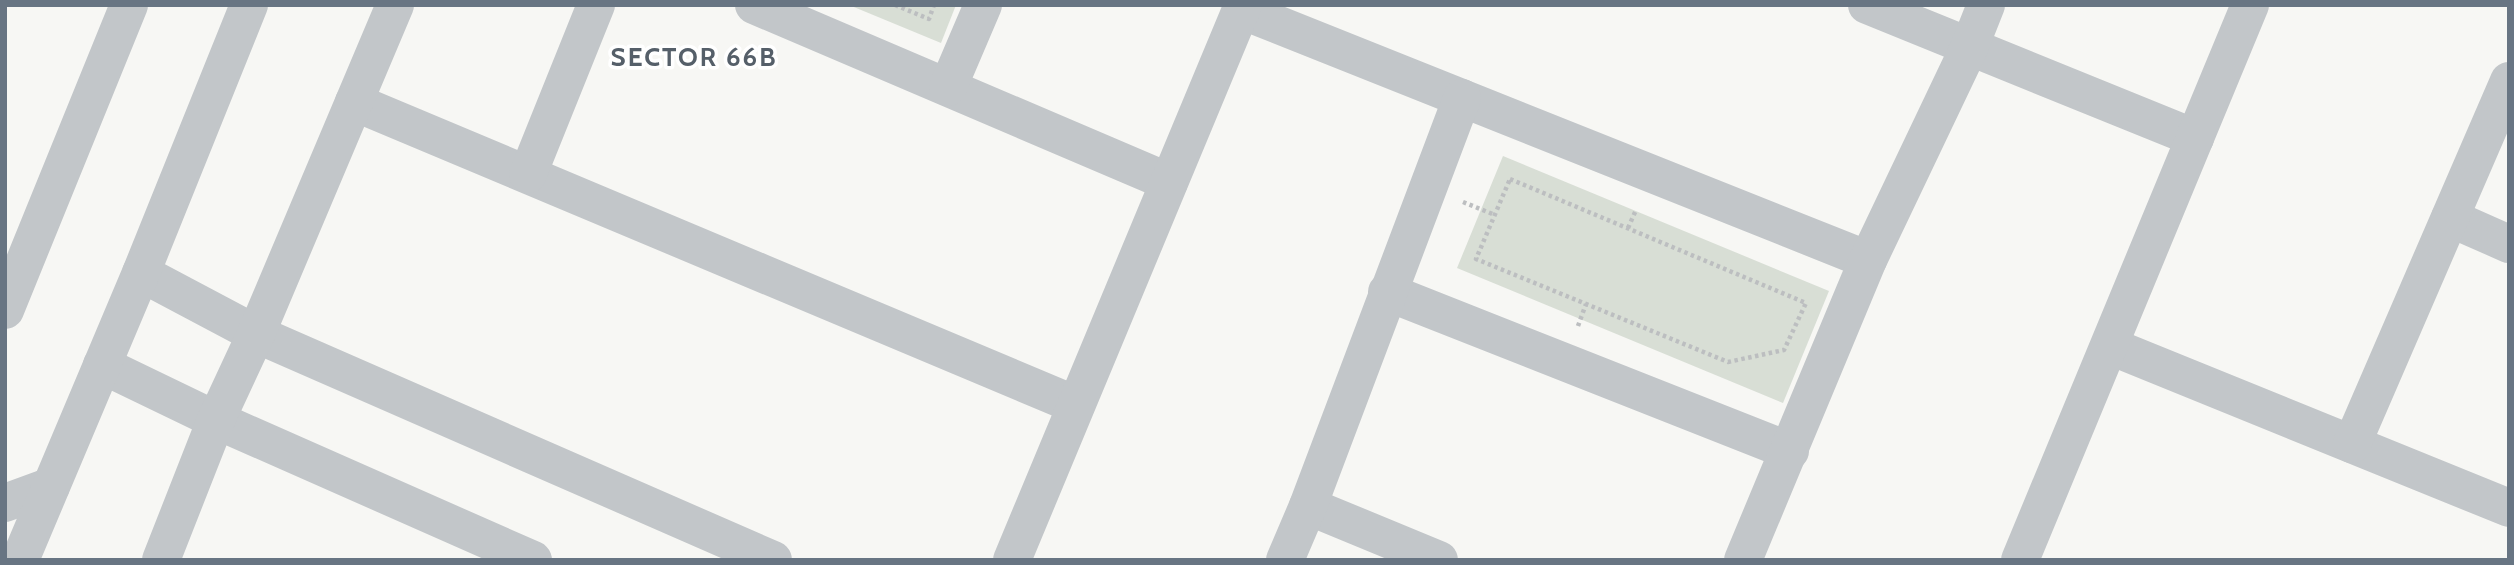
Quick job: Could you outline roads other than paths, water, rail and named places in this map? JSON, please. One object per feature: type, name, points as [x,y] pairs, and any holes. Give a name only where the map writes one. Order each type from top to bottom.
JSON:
[{"type":"street","points":[[5,310],[128,5]]},
{"type":"street","points":[[20,560],[141,273],[249,5]]},
{"type":"street","points":[[161,560],[216,420],[256,334],[395,5]]},
{"type":"street","points":[[528,174],[596,5]]},
{"type":"street","points":[[754,5],[1169,181]]},
{"type":"street","points":[[948,88],[982,5]]},
{"type":"street","points":[[1867,5],[2195,138]]},
{"type":"street","points":[[1743,560],[1868,260],[1969,48],[1986,5]]},
{"type":"street","points":[[2020,560],[2250,5]]},
{"type":"street","points":[[1012,560],[1242,8],[1868,260]]},
{"type":"street","points":[[2352,444],[2509,81]]},
{"type":"street","points":[[1285,560],[1308,506],[1462,98]]},
{"type":"street","points":[[354,102],[1076,405]]},
{"type":"street","points":[[2450,218],[2509,244]]},
{"type":"street","points":[[141,273],[256,334],[773,560]]},
{"type":"street","points":[[1387,292],[1790,451]]},
{"type":"street","points":[[2110,346],[2509,508]]},
{"type":"street","points":[[102,365],[216,420],[533,560]]},
{"type":"street","points":[[5,503],[51,486]]},
{"type":"street","points":[[1308,506],[1439,560]]},
{"type":"district","name":"SECTOR 66B","points":[[694,57]]}]
